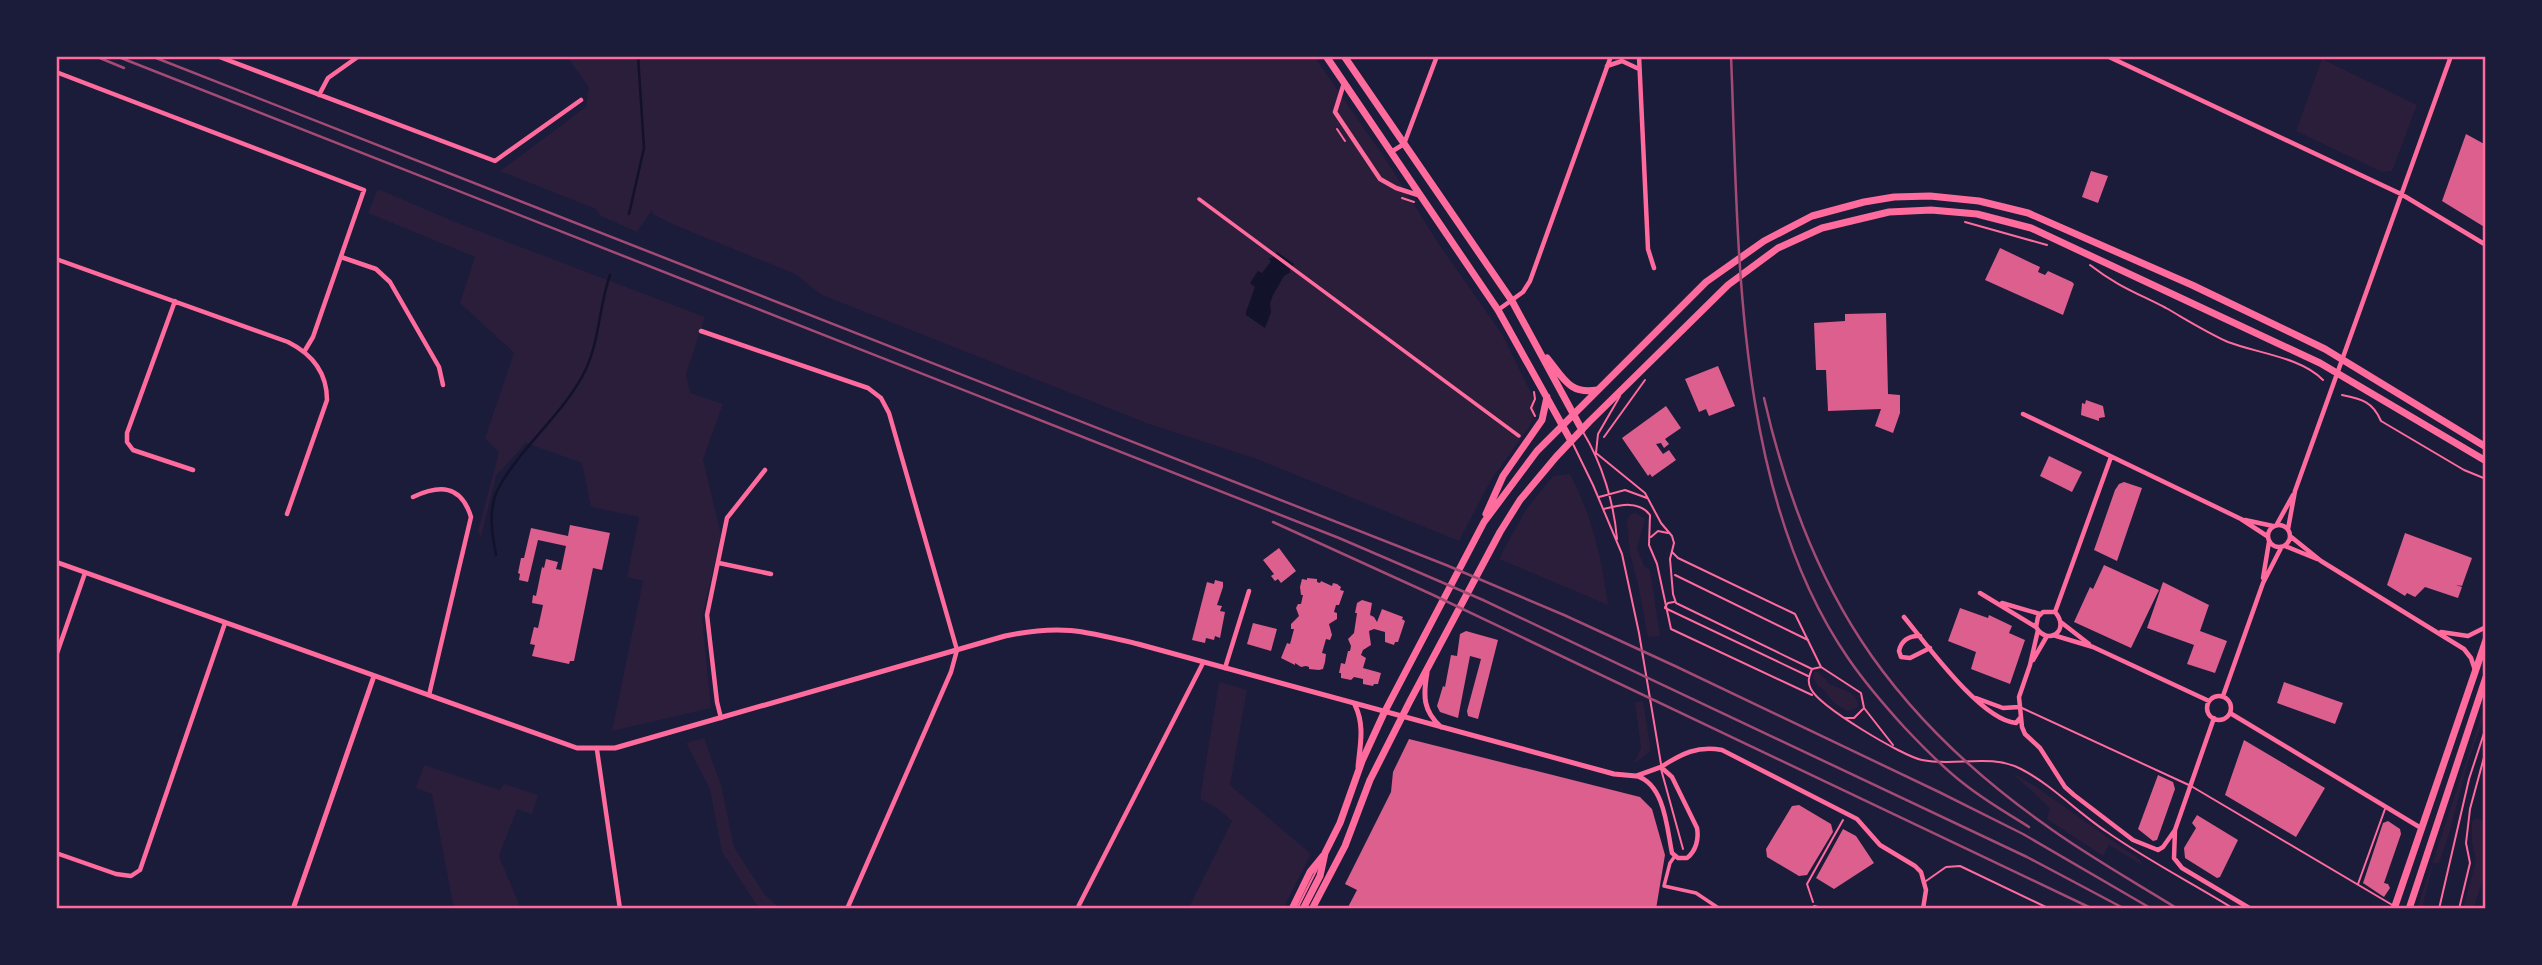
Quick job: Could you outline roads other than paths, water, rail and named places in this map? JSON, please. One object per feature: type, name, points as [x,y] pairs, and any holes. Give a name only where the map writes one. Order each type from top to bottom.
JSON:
[{"type":"main road","points":[[1326,56],[1498,310],[1571,441]]},
{"type":"main road","points":[[1344,56],[1512,301],[1582,430]]},
{"type":"main road","points":[[1292,909],[1310,872],[1325,853],[1340,823],[1357,774],[1384,713],[1484,522],[1537,451],[1706,282],[1763,241],[1812,216],[1864,202],[1894,197],[1930,196],[1970,199],[2037,217],[2192,285],[2342,358],[2470,438],[2486,445]]},
{"type":"main road","points":[[1312,909],[1345,846],[1370,780],[1402,717],[1500,532],[1520,500],[1571,441],[1715,296],[1778,248],[1822,228],[1844,221],[1908,211],[1977,214],[2013,222],[2046,234],[2337,372],[2486,461]]},
{"type":"main road","points":[[1537,347],[1573,388],[1585,392],[1597,390]]},
{"type":"main road","points":[[1484,522],[1490,501],[1503,476],[1542,420],[1547,397]]},
{"type":"main road","points":[[2394,908],[2486,640]]},
{"type":"main road","points":[[2409,909],[2486,677]]},
{"type":"main road","points":[[1300,909],[1320,876],[1325,853]]},
{"type":"street","points":[[217,56],[495,161],[581,100]]},
{"type":"street","points":[[319,95],[328,78],[359,56]]},
{"type":"street","points":[[1391,152],[1404,144],[1437,56]]},
{"type":"street","points":[[1498,310],[1523,292],[1530,281],[1611,56]]},
{"type":"street","points":[[1639,56],[1648,249],[1654,268]]},
{"type":"street","points":[[2107,56],[2401,194],[2486,245]]},
{"type":"street","points":[[2451,56],[2295,491],[2288,529],[2290,536],[2321,561],[2466,651],[2475,671]]},
{"type":"street","points":[[1607,67],[1622,61],[1639,69]]},
{"type":"street","points":[[56,72],[364,190],[313,337],[304,352]]},
{"type":"street","points":[[1345,82],[1335,113],[1380,179],[1422,197]]},
{"type":"street","points":[[1199,199],[1519,436]]},
{"type":"street","points":[[341,257],[376,269],[390,282],[439,366],[443,385]]},
{"type":"street","points":[[56,259],[288,342],[304,352],[322,374],[327,400],[287,514]]},
{"type":"street","points":[[175,301],[127,433],[127,442],[133,450],[193,470]]},
{"type":"street","points":[[701,331],[868,387],[881,398],[889,413],[957,650],[951,672],[847,909]]},
{"type":"street","points":[[2023,414],[2241,519],[2268,539],[2274,547],[2283,547],[2321,561]]},
{"type":"street","points":[[2055,612],[2111,457]]},
{"type":"street","points":[[721,718],[707,621],[727,518],[765,470]]},
{"type":"street","points":[[412,497],[429,489],[452,491],[461,497],[471,517],[429,695]]},
{"type":"street","points":[[2263,583],[2268,539],[2295,491]]},
{"type":"street","points":[[2241,519],[2288,529]]},
{"type":"street","points":[[2223,696],[2263,583],[2290,536]]},
{"type":"street","points":[[56,562],[559,742],[577,748],[597,750],[615,748],[1025,632],[1062,628],[1099,635],[1614,775],[1636,776],[1650,782],[1656,792],[1675,856]]},
{"type":"street","points":[[719,562],[771,574]]},
{"type":"street","points":[[56,656],[85,573]]},
{"type":"street","points":[[1225,669],[1249,591]]},
{"type":"street","points":[[1980,593],[2050,636],[2093,647],[2209,701]]},
{"type":"street","points":[[1997,602],[2040,614]]},
{"type":"street","points":[[2055,612],[2047,611],[2040,614],[2036,620],[2037,629],[2030,665],[2019,696],[2025,734],[2040,748],[2065,786],[2108,821],[2148,848],[2161,849],[2175,830]]},
{"type":"street","points":[[2055,612],[2062,623],[2093,647]]},
{"type":"street","points":[[1904,617],[1987,710],[2008,722],[2016,723],[2021,716]]},
{"type":"street","points":[[56,853],[116,874],[131,876],[140,870],[225,623]]},
{"type":"street","points":[[2030,665],[2050,636],[2059,631],[2062,623]]},
{"type":"street","points":[[2437,631],[2468,636],[2486,627]]},
{"type":"street","points":[[1920,636],[1913,636],[1903,642],[1899,651],[1901,657],[1910,658],[1930,648]]},
{"type":"street","points":[[1077,909],[1203,663]]},
{"type":"street","points":[[1428,667],[1424,700],[1429,715],[1442,728]]},
{"type":"street","points":[[293,909],[374,676]]},
{"type":"street","points":[[1972,696],[2003,708],[2019,707]]},
{"type":"street","points":[[2215,696],[2223,696],[2231,705],[2230,713],[2221,719],[2214,718],[2207,709],[2209,701],[2215,696]]},
{"type":"street","points":[[1355,705],[1362,722],[1357,774]]},
{"type":"street","points":[[2230,713],[2385,809],[2421,828]]},
{"type":"street","points":[[2214,718],[2175,830],[2173,854],[2178,865],[2251,909]]},
{"type":"street","points":[[597,750],[620,909]]},
{"type":"street","points":[[1636,776],[1661,767],[1692,750],[1722,750],[1857,819],[1880,845],[1918,869],[1925,881],[1926,897],[1923,909]]},
{"type":"street","points":[[1661,767],[1672,776],[1698,832],[1690,856],[1682,859],[1675,856]]},
{"type":"street","points":[[1675,856],[1670,863],[1664,886],[1696,893],[1720,909]]},
{"type":"lane","points":[[1622,388],[1598,434],[1596,453],[1612,507],[1617,540],[1628,578],[1661,767],[1683,849]]},
{"type":"lane","points":[[1582,430],[1596,453],[1649,499],[1674,540],[1671,552],[1673,594],[1676,603]]},
{"type":"lane","points":[[1571,441],[1617,540]]},
{"type":"lane","points":[[1598,498],[1625,490],[1649,499]]},
{"type":"lane","points":[[1602,510],[1630,505],[1645,509],[1651,518],[1648,545],[1657,564],[1668,623],[1674,631],[1816,697],[1844,718],[1908,755],[1924,761],[2006,763],[2022,769],[2120,842],[2234,909]]},
{"type":"lane","points":[[1651,537],[1658,531],[1669,533]]},
{"type":"lane","points":[[1671,552],[1678,558],[1792,612],[1799,619],[1821,667],[1858,691],[1863,698],[1864,708],[1894,746]]},
{"type":"lane","points":[[1673,574],[1809,641]]},
{"type":"lane","points":[[1665,607],[1668,603],[1676,603],[1812,669],[1821,667]]},
{"type":"lane","points":[[1665,607],[1809,677]]},
{"type":"lane","points":[[1812,669],[1809,684],[1816,697]]},
{"type":"lane","points":[[2019,707],[2191,786],[2394,908]]},
{"type":"lane","points":[[1844,718],[1854,718],[1864,708]]},
{"type":"lane","points":[[2439,909],[2469,779],[2486,727]]},
{"type":"lane","points":[[2358,885],[2385,809]]},
{"type":"lane","points":[[1300,909],[1325,853]]},
{"type":"lane","points":[[1925,881],[1946,867],[1960,866],[2050,909]]},
{"type":"lane","points":[[1813,908],[1826,909]]},
{"type":"waterway","points":[[629,214],[644,148],[638,56]]},
{"type":"waterway","points":[[496,555],[492,515],[497,491],[517,460],[567,400],[586,369],[610,275]]},
{"type":"railway","points":[[95,56],[124,68]]},
{"type":"railway","points":[[116,56],[1339,538],[1483,600],[2027,857],[2125,909]]},
{"type":"railway","points":[[151,56],[1446,565],[1564,615],[1939,792],[2023,834],[2152,909]]},
{"type":"railway","points":[[1731,56],[1741,288],[1750,368],[1763,446],[1783,521],[1811,593],[1848,658],[1868,685],[1905,728],[1948,770],[1979,795],[2029,827]]},
{"type":"railway","points":[[1764,398],[1782,466],[1804,528],[1830,586],[1861,639],[1897,689],[1939,736],[1988,781],[2060,835],[2178,909]]},
{"type":"railway","points":[[1273,522],[1431,594],[2093,909]]}]
